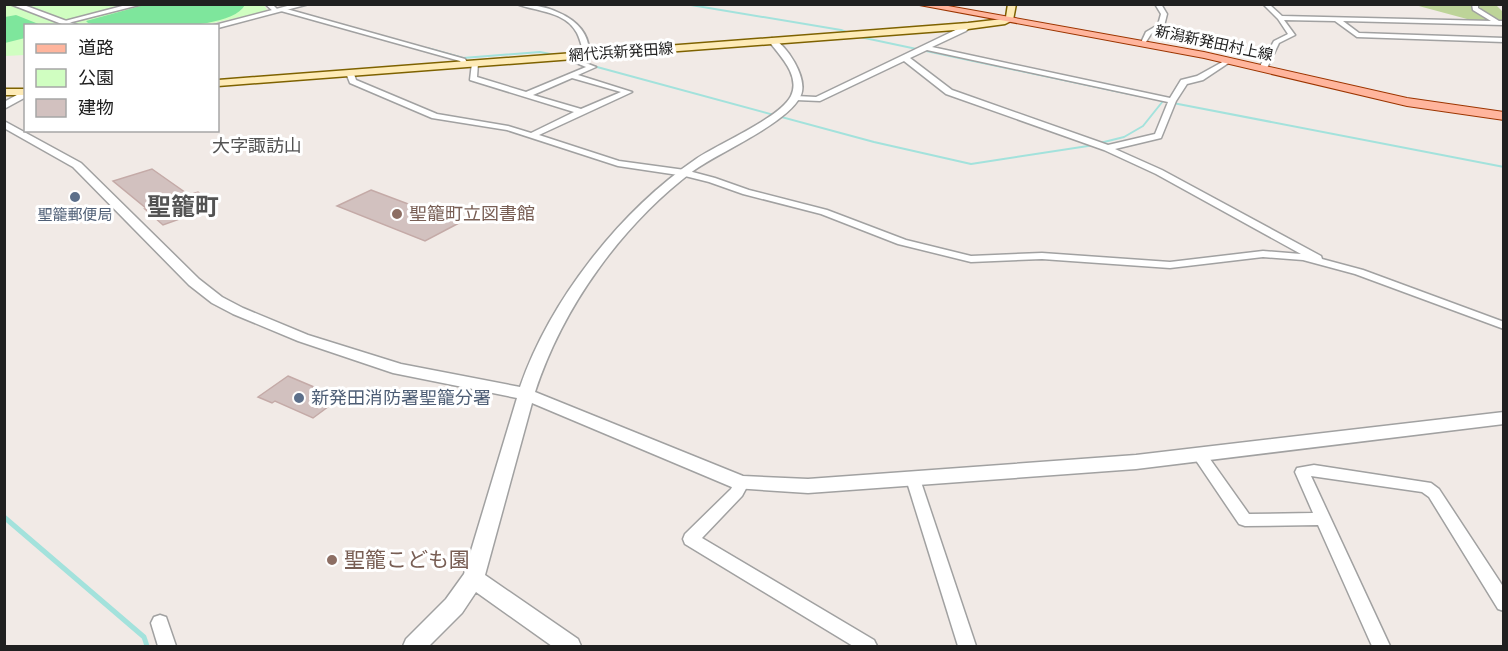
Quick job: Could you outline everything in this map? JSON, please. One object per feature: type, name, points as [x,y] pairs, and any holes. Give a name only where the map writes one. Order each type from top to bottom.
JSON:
[{"type":"main road","name":"新潟新発田村上線","points":[[918,4],[1228,60],[1407,102],[1503,116]]},
{"type":"main road","points":[[1005,21],[1010,18],[1012,4]]},
{"type":"main road","name":"網代浜新発田線","points":[[219,83],[968,26],[1005,21]]},
{"type":"main road","points":[[4,92],[24,92]]},
{"type":"street","points":[[13,4],[70,24]]},
{"type":"street","points":[[64,22],[140,4]]},
{"type":"street","points":[[268,4],[280,10],[463,60],[470,64],[473,78],[581,112]]},
{"type":"street","points":[[219,25],[306,4]]},
{"type":"street","points":[[1142,44],[1148,33],[1161,26],[1164,14],[1158,4]]},
{"type":"street","points":[[1264,5],[1278,4]]},
{"type":"street","points":[[1475,4],[1475,9],[1482,14],[1502,23]]},
{"type":"street","points":[[522,5],[559,13],[576,26],[582,33],[587,55]]},
{"type":"street","points":[[1263,68],[1276,42],[1292,35],[1280,18],[1264,5]]},
{"type":"street","points":[[1280,18],[1502,23]]},
{"type":"street","points":[[1336,19],[1357,35],[1503,40]]},
{"type":"street","points":[[796,98],[817,99],[968,26]]},
{"type":"street","points":[[414,646],[444,617],[473,578],[500,492],[526,394],[545,345],[602,258],[636,216],[685,173],[719,147],[779,114],[796,98],[799,80],[794,69],[772,40]]},
{"type":"street","points":[[926,48],[1172,101]]},
{"type":"street","points":[[526,95],[592,67],[563,56]]},
{"type":"street","points":[[905,58],[949,92],[1107,148],[1159,172],[1304,249],[1322,261]]},
{"type":"street","points":[[1107,148],[1158,136],[1172,101],[1184,82],[1200,78],[1228,60]]},
{"type":"street","points":[[350,73],[354,81],[435,116],[508,128],[618,163],[685,173],[746,192],[814,208],[902,242],[971,260],[1042,256],[1170,265],[1263,254],[1283,255],[1322,261],[1359,272],[1503,326]]},
{"type":"street","points":[[532,135],[628,92],[572,76]]},
{"type":"street","points":[[4,106],[24,93]]},
{"type":"street","points":[[4,124],[77,165],[166,257],[217,300],[264,323],[399,369],[526,394],[741,483],[808,486],[1200,456],[1503,418]]},
{"type":"street","points":[[1200,456],[1245,520],[1321,519]]},
{"type":"street","points":[[1381,646],[1321,519],[1302,472],[1314,470],[1426,487],[1434,493],[1503,604]]},
{"type":"street","points":[[913,479],[967,646]]},
{"type":"street","points":[[741,483],[737,492],[691,539],[847,642],[868,646]]},
{"type":"street","points":[[473,578],[570,646]]},
{"type":"street","points":[[160,623],[168,646]]},
{"type":"green space","points":[[148,4],[245,4],[235,14],[200,24],[92,24],[86,21]]},
{"type":"green space","points":[[263,4],[268,11],[209,24],[24,24],[24,55],[5,56],[4,5]]},
{"type":"green space","points":[[1415,5],[1496,5],[1503,12],[1503,25],[1467,19]]},
{"type":"green space","points":[[16,15],[38,24],[24,24],[24,38],[5,43],[5,17]]},
{"type":"building","points":[[152,169],[189,195],[198,192],[216,206],[163,225],[113,181]]},
{"type":"building","name":"聖籠町立図書館","points":[[371,190],[459,223],[425,241],[337,206]]},
{"type":"building","name":"新発田消防署聖籠分署","points":[[288,376],[340,398],[313,418],[275,401],[272,403],[258,397]]},
{"type":"waterway","points":[[685,4],[841,30],[860,37],[1139,96]]},
{"type":"waterway","points":[[427,48],[463,58],[540,52],[555,55]]},
{"type":"waterway","points":[[586,64],[874,142],[971,164],[1088,146],[1124,137],[1143,126],[1163,101]]},
{"type":"waterway","points":[[1173,103],[1504,167]]},
{"type":"waterway","points":[[4,517],[144,637],[147,646]]},
{"type":"place","name":"聖籠郵便局","points":[[75,197]]},
{"type":"place","name":"聖籠町立図書館","points":[[397,214]]},
{"type":"place","name":"新発田消防署聖籠分署","points":[[299,398]]},
{"type":"place","name":"聖籠こども園","points":[[332,560]]},
{"type":"district","name":"大字諏訪山","points":[[257,146]]},
{"type":"district","name":"聖籠町","points":[[183,207]]}]
